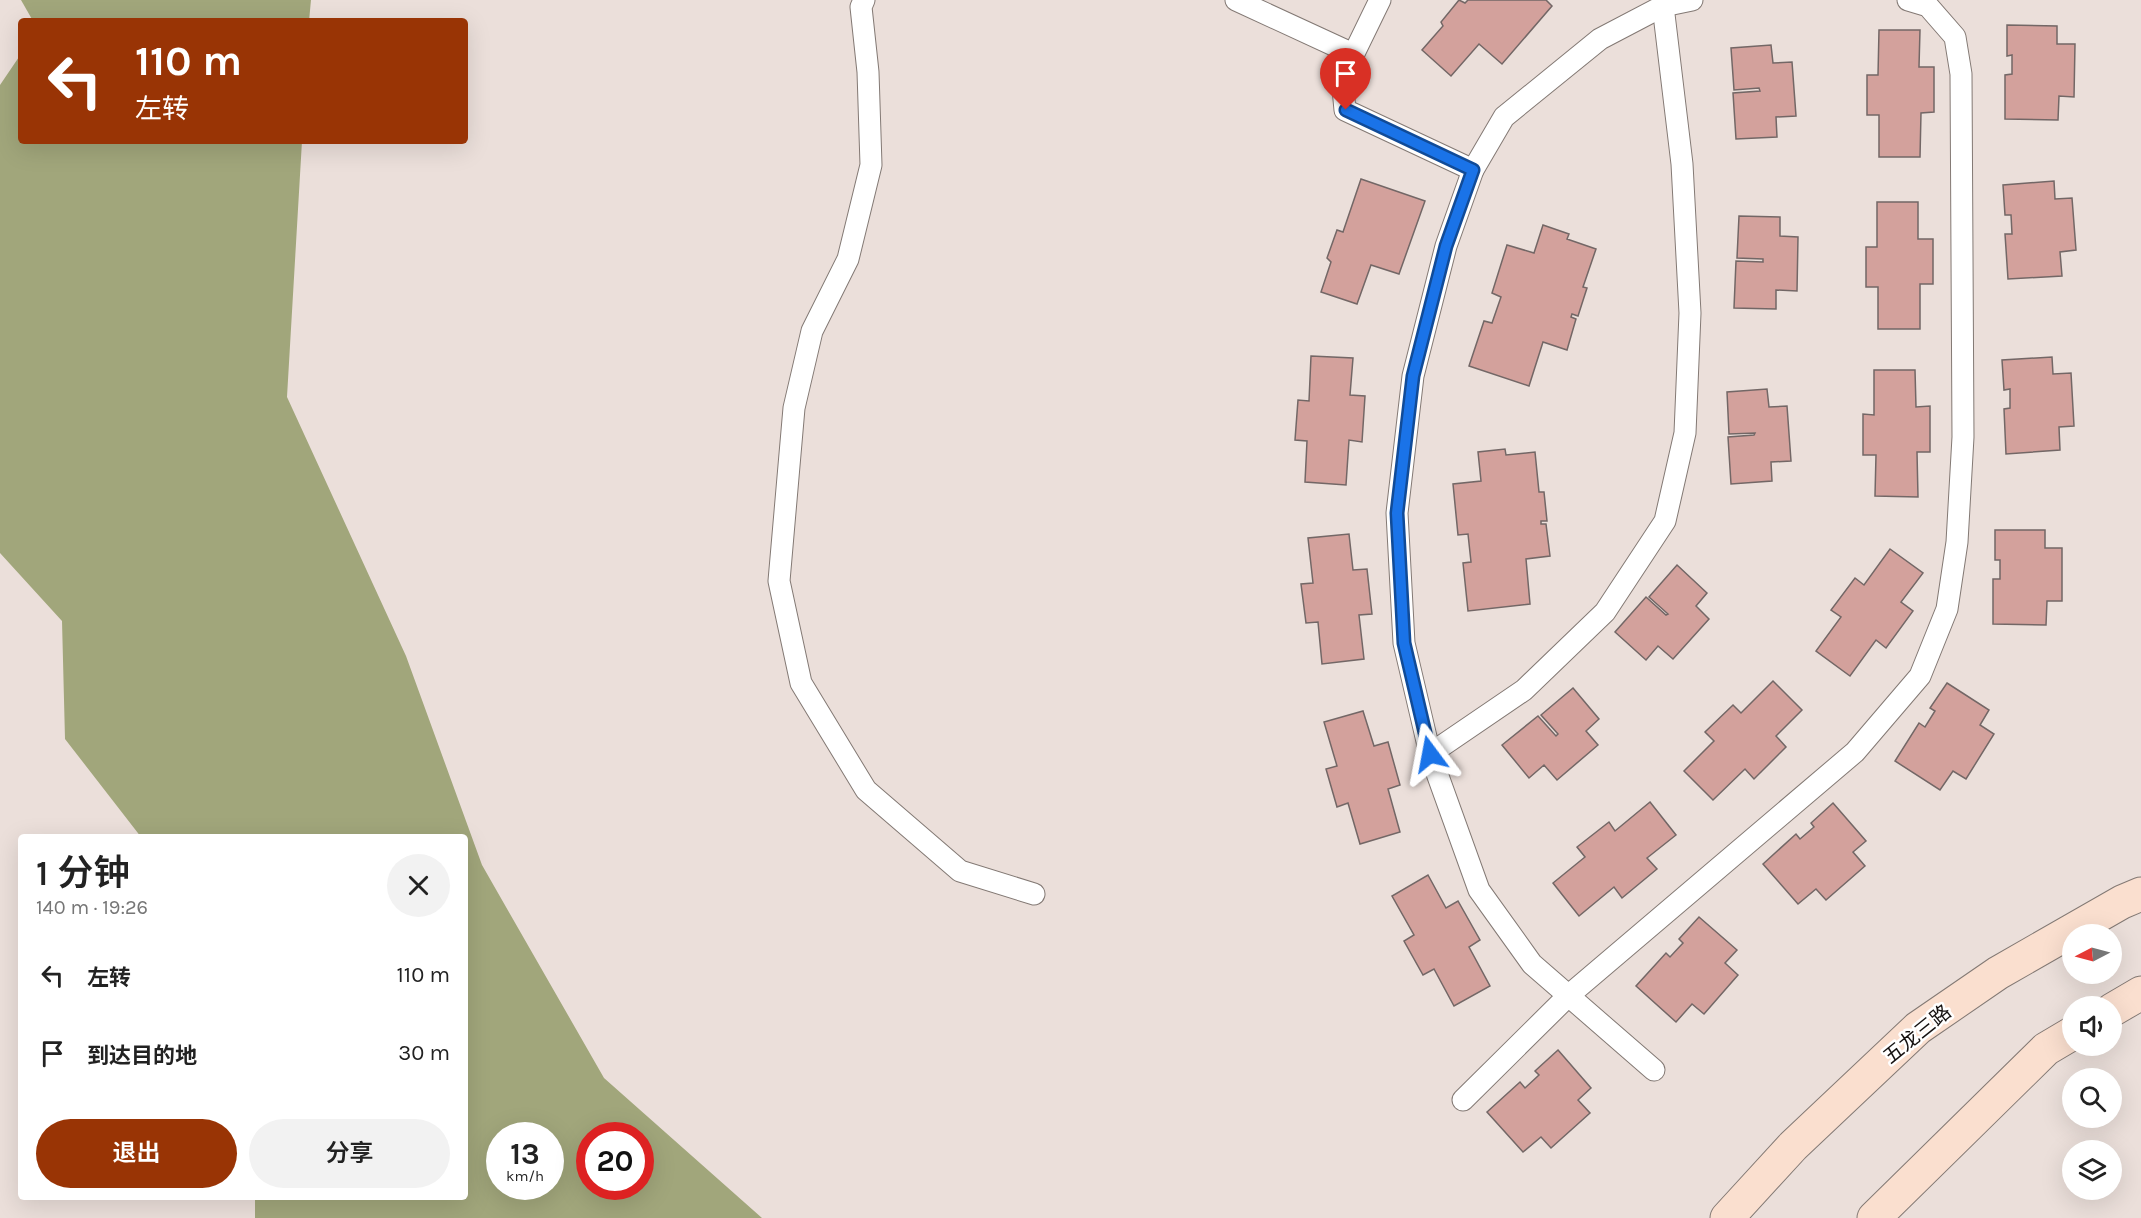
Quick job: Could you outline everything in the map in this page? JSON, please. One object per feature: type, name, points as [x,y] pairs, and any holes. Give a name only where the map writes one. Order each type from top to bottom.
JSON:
[{"type":"main road","name":"五龙三路","points":[[1726,1218],[1793,1146],[1918,1028],[1998,973],[2122,902],[2141,894]]},
{"type":"main road","points":[[2122,1004],[2141,993]]},
{"type":"main road","points":[[1874,1218],[2046,1049],[2062,1040]]},
{"type":"lane","points":[[864,0],[861,6],[868,72],[871,165],[848,259],[812,332],[794,408],[779,581],[801,683],[866,790],[960,871],[1034,894]]},
{"type":"lane","points":[[1236,0],[1353,54]]},
{"type":"lane","points":[[1380,0],[1342,78],[1346,110],[1473,170]]},
{"type":"lane","points":[[1654,1070],[1532,964],[1479,890],[1430,754],[1404,643],[1397,513],[1413,376],[1446,246],[1473,170],[1504,117],[1600,39],[1664,6],[1692,0]]},
{"type":"lane","points":[[1463,1100],[1568,996],[1855,752],[1920,676],[1947,609],[1957,542],[1963,437],[1961,74],[1955,37],[1928,6],[1908,0]]},
{"type":"lane","points":[[1430,754],[1524,690],[1605,612],[1665,520],[1685,433],[1690,313],[1682,164],[1664,6]]},
{"type":"green space","points":[[21,0],[311,0],[309,18],[31,18]]},
{"type":"green space","points":[[18,58],[18,144],[302,144],[287,397],[406,656],[482,865],[604,1078],[654,1122],[576,1122],[576,1200],[654,1200],[654,1122],[762,1218],[255,1218],[255,1200],[468,1200],[468,834],[139,834],[65,739],[62,621],[0,553],[0,85]]},
{"type":"building","points":[[1459,0],[1465,3],[1468,0],[1546,0],[1552,6],[1502,64],[1479,44],[1451,76],[1422,50],[1443,26],[1441,22]]},
{"type":"building","points":[[2007,25],[2057,26],[2057,44],[2075,44],[2074,97],[2059,96],[2058,120],[2005,119],[2005,75],[2012,74],[2012,55],[2007,56]]},
{"type":"building","points":[[1879,30],[1920,30],[1919,67],[1934,67],[1934,112],[1921,113],[1920,157],[1879,157],[1879,115],[1867,115],[1867,75],[1878,75]]},
{"type":"building","points":[[1771,45],[1773,63],[1792,62],[1796,116],[1776,117],[1777,137],[1736,139],[1733,93],[1760,91],[1759,88],[1734,90],[1731,48]]},
{"type":"building","points":[[1361,179],[1425,201],[1399,274],[1371,265],[1357,304],[1321,292],[1331,262],[1327,258],[1337,230],[1343,232]]},
{"type":"building","points":[[2054,181],[2055,199],[2072,198],[2076,250],[2060,252],[2062,276],[2008,279],[2005,234],[2012,234],[2011,215],[2005,215],[2003,185]]},
{"type":"building","points":[[1877,202],[1918,202],[1918,239],[1933,239],[1933,284],[1920,284],[1920,329],[1878,329],[1878,287],[1866,287],[1866,247],[1877,247]]},
{"type":"building","points":[[1739,216],[1780,217],[1780,236],[1798,237],[1797,291],[1776,290],[1776,309],[1734,308],[1736,261],[1763,262],[1763,259],[1737,258]]},
{"type":"building","points":[[1543,225],[1569,234],[1567,239],[1596,249],[1583,287],[1587,288],[1578,316],[1572,314],[1571,317],[1576,319],[1567,350],[1543,342],[1529,386],[1469,366],[1484,321],[1492,323],[1501,297],[1492,293],[1507,245],[1534,253]]},
{"type":"building","points":[[1311,356],[1353,358],[1350,395],[1365,396],[1362,442],[1349,440],[1346,485],[1305,482],[1307,441],[1295,440],[1298,400],[1309,401]]},
{"type":"building","points":[[2052,357],[2053,374],[2071,373],[2074,426],[2059,427],[2060,450],[2006,454],[2004,409],[2010,408],[2010,389],[2004,390],[2002,360]]},
{"type":"building","points":[[1874,370],[1915,370],[1916,407],[1930,406],[1930,452],[1917,452],[1918,497],[1875,496],[1876,455],[1863,455],[1863,414],[1874,415]]},
{"type":"building","points":[[1767,389],[1769,407],[1787,406],[1791,461],[1771,462],[1772,481],[1731,484],[1728,437],[1754,435],[1755,433],[1729,434],[1727,392]]},
{"type":"building","points":[[1505,449],[1506,455],[1535,452],[1539,492],[1544,492],[1547,521],[1541,521],[1541,524],[1546,524],[1550,556],[1526,559],[1530,604],[1468,611],[1463,563],[1471,562],[1468,534],[1458,535],[1453,484],[1481,481],[1478,452]]},
{"type":"building","points":[[1995,530],[2045,530],[2045,548],[2062,548],[2062,601],[2047,601],[2046,625],[1993,624],[1993,579],[2000,579],[2000,560],[1995,560]]},
{"type":"building","points":[[1349,534],[1353,570],[1367,569],[1372,614],[1359,615],[1364,659],[1322,664],[1318,622],[1306,623],[1301,584],[1313,583],[1308,538]]},
{"type":"building","points":[[1890,549],[1923,573],[1901,602],[1913,611],[1886,648],[1876,640],[1850,676],[1816,651],[1841,617],[1831,610],[1855,578],[1864,585]]},
{"type":"building","points":[[1677,565],[1707,593],[1696,606],[1709,619],[1673,659],[1658,646],[1646,660],[1615,632],[1646,597],[1666,615],[1668,614],[1649,597]]},
{"type":"building","points":[[1773,681],[1802,710],[1776,736],[1786,747],[1754,779],[1745,769],[1713,800],[1684,771],[1714,741],[1705,732],[1733,705],[1741,713]]},
{"type":"building","points":[[1947,683],[1989,710],[1980,725],[1994,734],[1966,779],[1953,771],[1940,790],[1895,761],[1919,723],[1925,727],[1935,711],[1930,708]]},
{"type":"building","points":[[1573,688],[1599,719],[1586,731],[1598,745],[1557,780],[1544,765],[1529,778],[1502,745],[1538,716],[1556,736],[1558,734],[1541,715]]},
{"type":"building","points":[[1363,711],[1374,746],[1388,742],[1400,785],[1388,789],[1400,832],[1360,844],[1348,803],[1337,807],[1326,769],[1337,766],[1324,722]]},
{"type":"building","points":[[1650,802],[1676,835],[1647,858],[1657,869],[1622,898],[1614,887],[1579,916],[1553,883],[1585,857],[1577,847],[1609,822],[1615,831]]},
{"type":"building","points":[[1833,803],[1866,841],[1853,852],[1865,866],[1826,900],[1816,889],[1798,904],[1763,864],[1796,834],[1800,839],[1814,827],[1811,823]]},
{"type":"building","points":[[1428,875],[1446,908],[1458,901],[1480,940],[1469,947],[1490,986],[1454,1006],[1434,969],[1423,975],[1404,941],[1414,935],[1392,896]]},
{"type":"building","points":[[1699,917],[1737,950],[1725,963],[1738,975],[1704,1014],[1692,1004],[1676,1022],[1636,986],[1666,953],[1670,957],[1683,943],[1679,939]]},
{"type":"building","points":[[1558,1050],[1591,1088],[1578,1100],[1590,1113],[1551,1148],[1541,1137],[1523,1152],[1487,1112],[1520,1082],[1525,1088],[1539,1075],[1535,1071]]},
{"type":"route","points":[[1346,110],[1473,170],[1446,246],[1413,376],[1397,513],[1404,643],[1430,754]]}]
